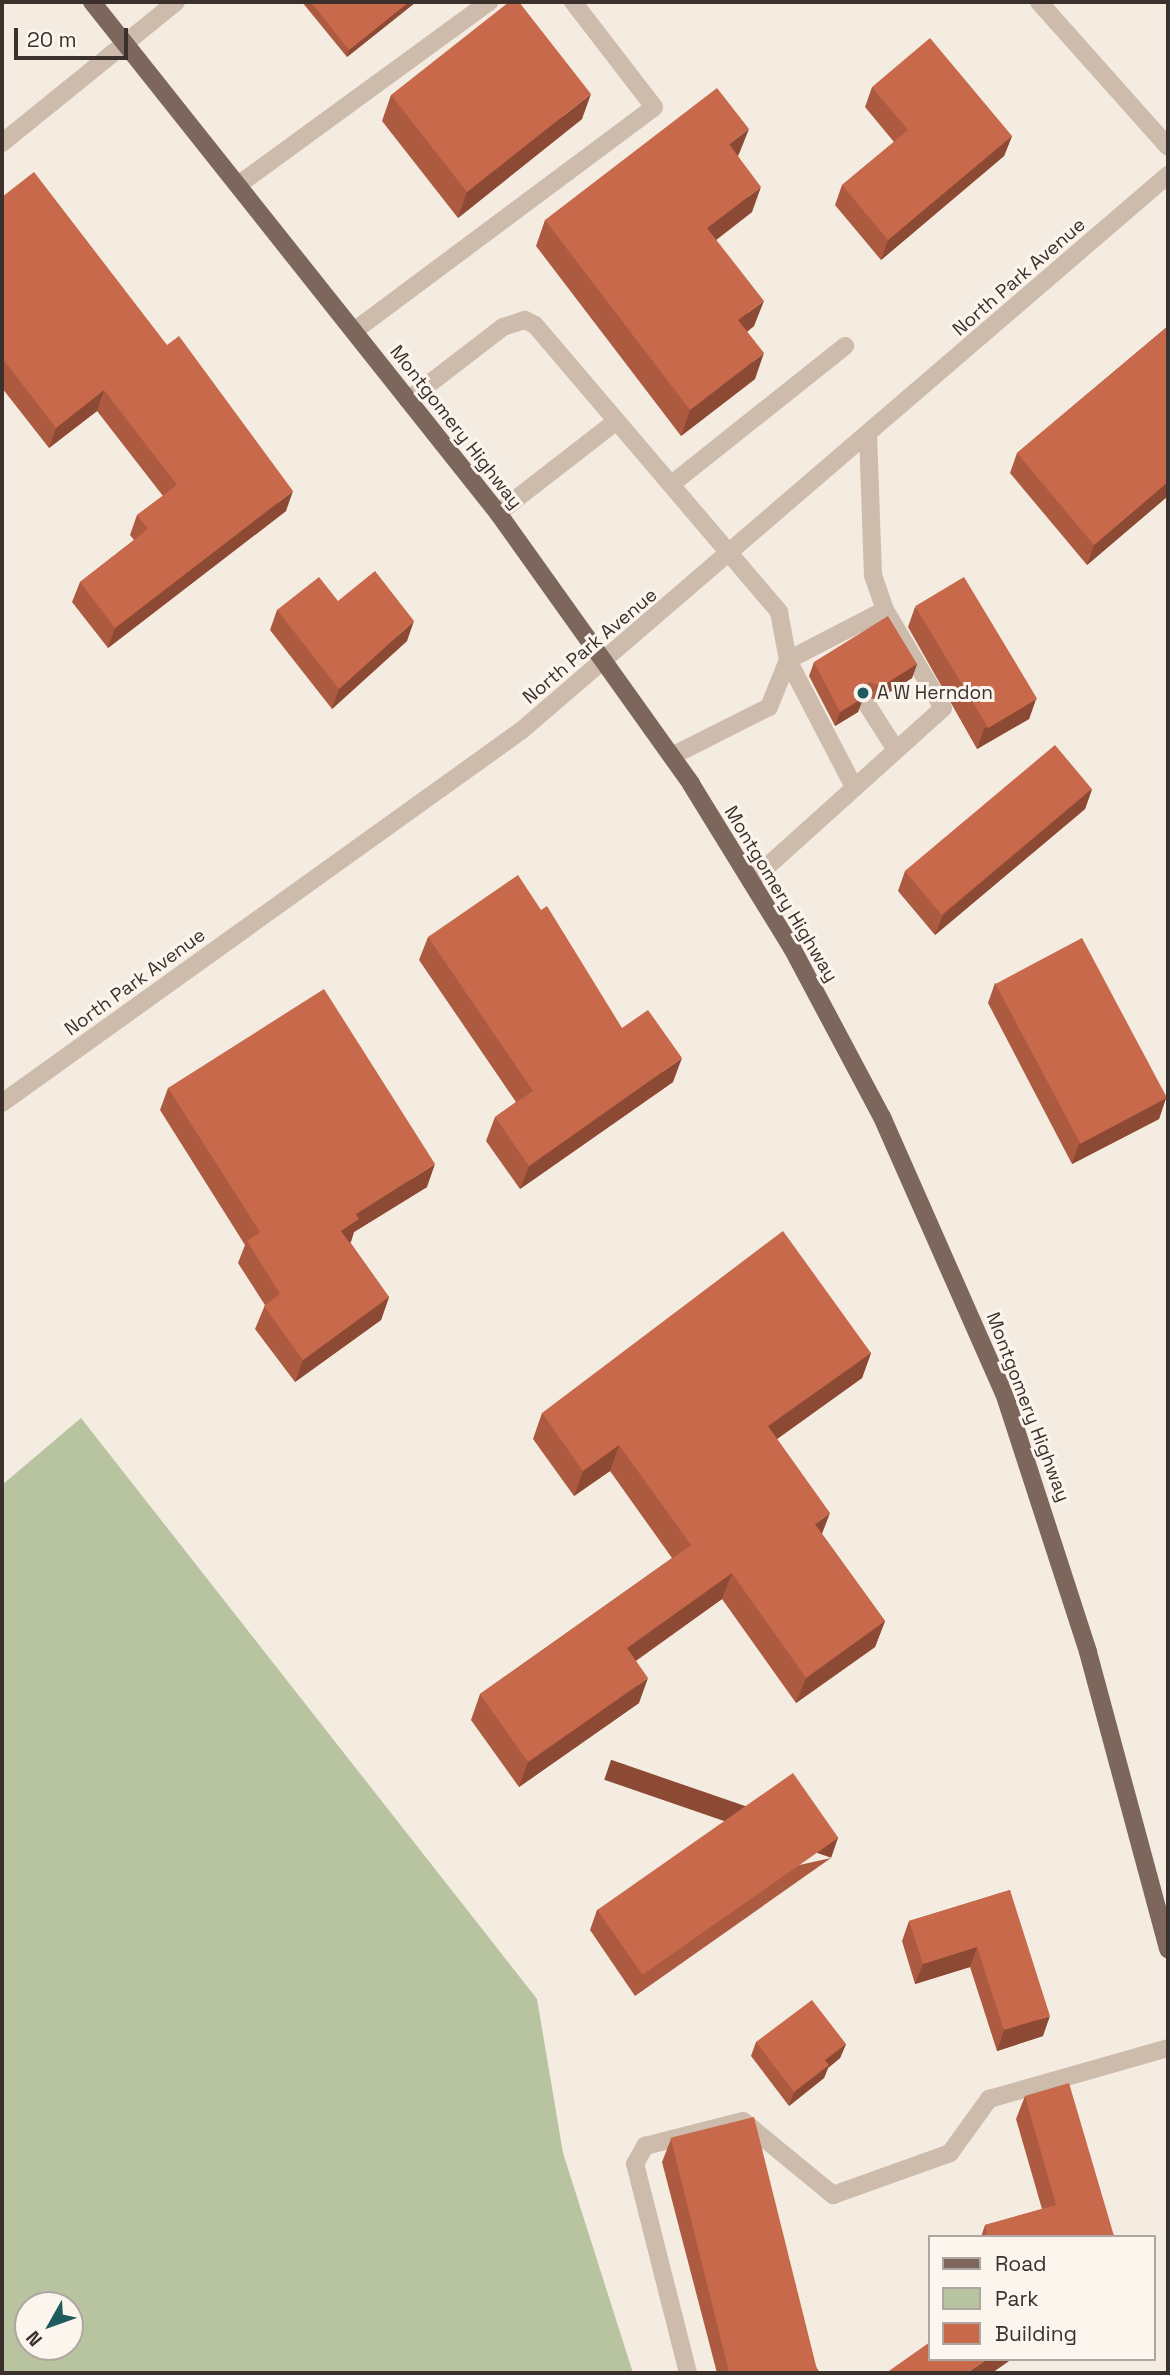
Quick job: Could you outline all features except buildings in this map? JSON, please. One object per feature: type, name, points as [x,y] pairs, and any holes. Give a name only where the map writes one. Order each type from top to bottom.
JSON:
[{"type":"main road","name":"Montgomery Highway","points":[[92,2],[498,513],[606,661],[672,757],[751,881],[882,1117],[1004,1393],[1088,1652],[1168,1949]]},
{"type":"street","points":[[2,144],[128,47],[176,2]]},
{"type":"street","points":[[237,185],[489,2]]},
{"type":"street","points":[[354,331],[654,107],[573,2]]},
{"type":"street","points":[[1039,2],[1168,148]]},
{"type":"street","name":"North Park Avenue","points":[[2,1103],[522,730],[732,555],[1168,176]]},
{"type":"street","points":[[408,400],[503,327],[525,320],[614,423],[673,483],[779,612],[788,660],[854,787]]},
{"type":"street","points":[[673,483],[845,346]]},
{"type":"street","points":[[498,513],[614,423]]},
{"type":"street","points":[[751,881],[943,708],[885,610],[873,576],[868,435]]},
{"type":"street","points":[[788,660],[835,650],[885,610]]},
{"type":"street","points":[[672,757],[769,707],[788,660]]},
{"type":"street","points":[[867,706],[896,750]]},
{"type":"street","points":[[688,2373],[635,2164],[645,2146],[743,2121],[833,2195],[950,2153],[989,2099],[1168,2048]]},
{"type":"green space","points":[[81,1418],[537,1999],[563,2153],[633,2373],[2,2373],[2,1485]]},
{"type":"place","name":"A W Herndon","points":[[863,693]]}]
